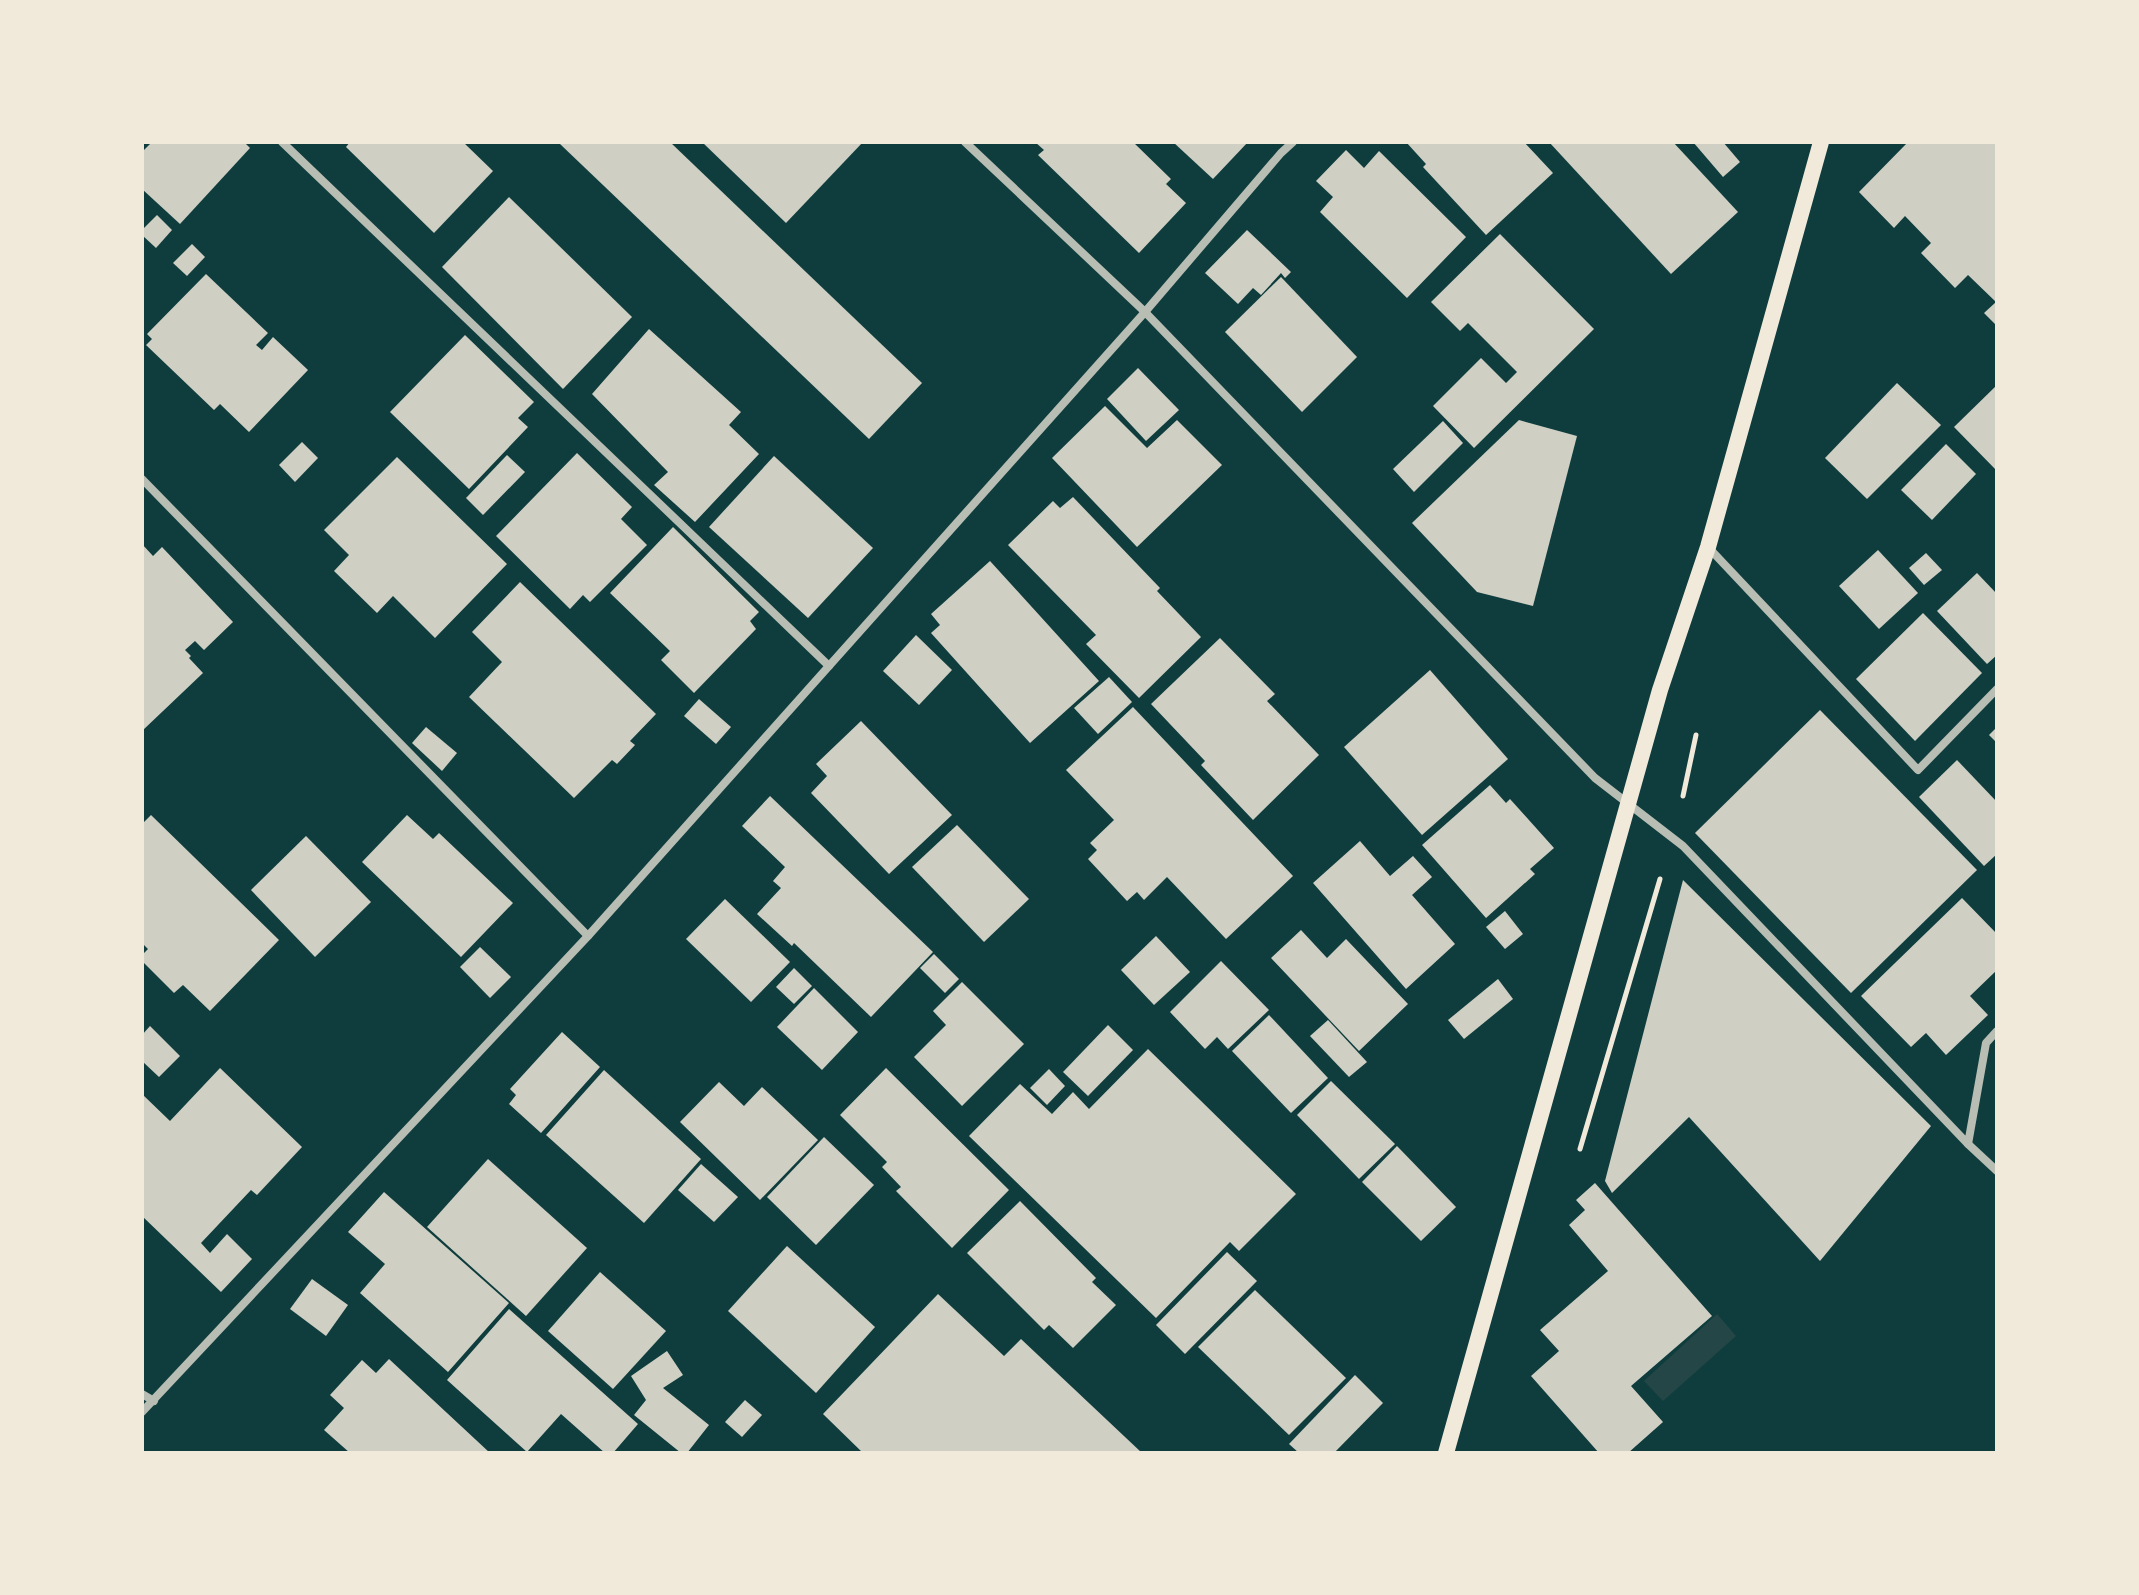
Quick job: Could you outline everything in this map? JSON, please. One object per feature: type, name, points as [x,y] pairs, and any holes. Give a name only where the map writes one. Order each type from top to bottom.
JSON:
[{"type":"main road","points":[[1446,1453],[1660,690],[1708,547],[1821,142]]},
{"type":"street","points":[[282,142],[829,666]]},
{"type":"street","points":[[965,142],[1145,312],[1595,778],[1683,846],[1997,1171]]},
{"type":"street","points":[[142,1412],[588,936],[1293,142]]},
{"type":"street","points":[[142,479],[588,936]]},
{"type":"street","points":[[1708,547],[1918,770],[1997,689]]},
{"type":"street","points":[[1968,1144],[1986,1043],[1997,1031]]},
{"type":"street","points":[[142,1394],[154,1401]]},
{"type":"path","points":[[1576,1163],[1661,873],[1674,839],[1696,733]]},
{"type":"shaded area","points":[[1717,1314],[1736,1336],[1663,1401],[1644,1381]]},
{"type":"building","points":[[152,142],[244,142],[250,148],[180,224],[142,189],[142,152]]},
{"type":"building","points":[[350,142],[463,142],[493,171],[434,233],[346,147]]},
{"type":"building","points":[[561,142],[670,142],[922,383],[869,439]]},
{"type":"building","points":[[702,142],[863,142],[786,223]]},
{"type":"building","points":[[1035,142],[1133,142],[1171,179],[1166,184],[1186,203],[1139,253],[1038,155],[1044,150]]},
{"type":"building","points":[[1173,142],[1248,142],[1213,179]]},
{"type":"building","points":[[1406,142],[1524,142],[1553,173],[1486,235],[1423,167],[1426,164]]},
{"type":"building","points":[[1549,142],[1673,142],[1738,212],[1671,274]]},
{"type":"building","points":[[1693,142],[1723,142],[1740,162],[1723,177]]},
{"type":"building","points":[[1908,142],[1997,142],[1997,326],[1984,313],[1996,302],[1968,275],[1955,288],[1921,253],[1931,243],[1905,216],[1894,228],[1859,192]]},
{"type":"building","points":[[1346,150],[1364,168],[1379,151],[1466,237],[1407,298],[1320,212],[1333,197],[1316,181]]},
{"type":"building","points":[[509,197],[632,317],[563,389],[442,267]]},
{"type":"building","points":[[157,215],[172,230],[156,248],[142,235],[142,230]]},
{"type":"building","points":[[1247,230],[1291,272],[1285,278],[1281,273],[1261,295],[1253,288],[1238,304],[1205,273]]},
{"type":"building","points":[[1500,234],[1594,329],[1474,448],[1433,406],[1481,358],[1506,383],[1517,372],[1468,323],[1460,331],[1431,302]]},
{"type":"building","points":[[192,244],[205,257],[187,276],[173,263]]},
{"type":"building","points":[[206,274],[268,333],[256,345],[262,350],[273,337],[308,370],[249,432],[220,404],[214,410],[146,345],[152,339],[147,334]]},
{"type":"building","points":[[1281,277],[1357,357],[1302,412],[1225,332]]},
{"type":"building","points":[[649,329],[741,412],[729,425],[759,454],[695,522],[654,485],[668,472],[592,394]]},
{"type":"building","points":[[465,335],[534,402],[518,418],[528,427],[469,489],[390,412]]},
{"type":"building","points":[[1138,368],[1179,410],[1146,441],[1107,399]]},
{"type":"building","points":[[1897,383],[1941,425],[1867,499],[1825,458]]},
{"type":"building","points":[[1997,385],[1997,471],[1954,427]]},
{"type":"building","points":[[1105,406],[1147,448],[1177,420],[1222,465],[1137,547],[1052,458]]},
{"type":"building","points":[[1519,420],[1577,436],[1533,606],[1477,592],[1412,523]]},
{"type":"building","points":[[1443,421],[1463,443],[1414,492],[1393,469]]},
{"type":"building","points":[[302,442],[318,458],[295,482],[279,465]]},
{"type":"building","points":[[1946,444],[1976,474],[1932,520],[1901,490]]},
{"type":"building","points":[[577,453],[632,507],[621,519],[647,545],[590,602],[583,595],[570,609],[496,536]]},
{"type":"building","points":[[507,455],[525,472],[483,515],[466,498]]},
{"type":"building","points":[[774,456],[873,548],[808,618],[709,527]]},
{"type":"building","points":[[397,457],[507,564],[435,638],[393,596],[377,613],[334,571],[349,555],[324,530]]},
{"type":"building","points":[[1073,497],[1160,588],[1157,591],[1201,637],[1139,698],[1086,644],[1096,635],[1008,545],[1053,501],[1060,508]]},
{"type":"building","points":[[673,527],[759,612],[750,621],[756,629],[694,693],[661,660],[670,651],[610,593]]},
{"type":"building","points":[[142,544],[153,556],[162,547],[233,622],[204,650],[195,641],[185,650],[203,673],[142,731]]},
{"type":"building","points":[[1878,550],[1918,593],[1879,629],[1839,586]]},
{"type":"building","points":[[1926,553],[1942,570],[1924,585],[1909,568]]},
{"type":"building","points":[[990,561],[1099,681],[1030,743],[931,633],[940,625],[931,614]]},
{"type":"building","points":[[1977,573],[1997,594],[1997,655],[1987,664],[1937,611]]},
{"type":"building","points":[[520,582],[656,714],[630,741],[635,745],[617,764],[612,760],[574,798],[469,697],[502,662],[472,632]]},
{"type":"building","points":[[1923,613],[1982,673],[1915,741],[1856,679]]},
{"type":"building","points":[[916,635],[952,670],[919,705],[883,671]]},
{"type":"building","points":[[1220,638],[1275,694],[1267,701],[1319,755],[1253,820],[1201,765],[1205,761],[1151,704]]},
{"type":"building","points":[[1430,670],[1508,759],[1422,835],[1344,747]]},
{"type":"building","points":[[1109,677],[1132,702],[1098,734],[1074,708]]},
{"type":"building","points":[[699,699],[731,727],[716,744],[684,716]]},
{"type":"building","points":[[1133,707],[1293,876],[1226,939],[1167,877],[1144,900],[1137,892],[1127,901],[1088,859],[1097,850],[1090,843],[1114,820],[1066,770]]},
{"type":"building","points":[[1820,710],[1977,870],[1851,993],[1695,833]]},
{"type":"building","points":[[861,721],[952,815],[889,874],[811,793],[827,776],[816,764]]},
{"type":"building","points":[[426,727],[457,753],[442,771],[412,743]]},
{"type":"building","points":[[1997,727],[1997,743],[1989,735]]},
{"type":"building","points":[[1957,760],[1997,802],[1997,854],[1984,866],[1919,797]]},
{"type":"building","points":[[1490,785],[1506,803],[1510,799],[1554,848],[1530,869],[1535,874],[1486,918],[1422,845]]},
{"type":"building","points":[[770,796],[933,952],[871,1017],[794,943],[792,946],[757,914],[781,888],[773,881],[785,867],[742,826]]},
{"type":"building","points":[[151,815],[279,940],[210,1011],[183,985],[174,993],[142,961],[142,955],[148,949],[142,943],[142,821]]},
{"type":"building","points":[[407,815],[433,839],[439,833],[513,903],[461,957],[362,862]]},
{"type":"building","points":[[957,825],[1029,899],[984,942],[912,867]]},
{"type":"building","points":[[306,836],[371,902],[315,957],[251,890]]},
{"type":"building","points":[[1360,841],[1390,876],[1413,856],[1432,877],[1412,895],[1455,944],[1406,989],[1313,883]]},
{"type":"building","points":[[1683,880],[1931,1126],[1820,1261],[1689,1117],[1612,1193],[1605,1181]]},
{"type":"building","points":[[1962,898],[1997,934],[1997,970],[1970,996],[1988,1015],[1946,1055],[1926,1033],[1911,1047],[1861,996]]},
{"type":"building","points":[[725,899],[790,962],[751,1002],[686,939]]},
{"type":"building","points":[[1505,911],[1523,934],[1505,949],[1486,927]]},
{"type":"building","points":[[1301,930],[1327,958],[1346,939],[1408,1004],[1359,1051],[1271,958]]},
{"type":"building","points":[[1156,936],[1190,972],[1154,1005],[1121,970]]},
{"type":"building","points":[[480,947],[511,977],[490,998],[460,967]]},
{"type":"building","points":[[934,954],[959,979],[945,993],[920,968]]},
{"type":"building","points":[[1221,961],[1269,1010],[1228,1049],[1217,1037],[1205,1049],[1170,1012]]},
{"type":"building","points":[[794,968],[812,986],[794,1004],[776,987]]},
{"type":"building","points":[[1498,979],[1513,999],[1464,1039],[1448,1020]]},
{"type":"building","points":[[962,982],[1024,1044],[962,1106],[914,1057],[946,1025],[933,1011]]},
{"type":"building","points":[[814,988],[858,1032],[822,1070],[777,1027]]},
{"type":"building","points":[[1269,1015],[1328,1078],[1291,1113],[1232,1051]]},
{"type":"building","points":[[1328,1020],[1367,1062],[1349,1077],[1310,1036]]},
{"type":"building","points":[[1108,1025],[1133,1050],[1088,1096],[1063,1072]]},
{"type":"building","points":[[150,1026],[180,1056],[159,1077],[142,1061],[142,1035]]},
{"type":"building","points":[[562,1032],[600,1067],[541,1133],[509,1104],[516,1095],[510,1089]]},
{"type":"building","points":[[1148,1049],[1296,1194],[1239,1251],[1230,1242],[1156,1318],[969,1136],[1020,1084],[1052,1114],[1073,1092],[1089,1109]]},
{"type":"building","points":[[220,1068],[302,1147],[257,1195],[251,1190],[201,1243],[210,1253],[227,1234],[252,1259],[221,1292],[142,1216],[142,1094],[170,1121]]},
{"type":"building","points":[[886,1068],[1009,1190],[952,1248],[896,1191],[901,1187],[882,1167],[887,1162],[840,1115]]},
{"type":"building","points":[[1049,1069],[1065,1086],[1047,1105],[1030,1088]]},
{"type":"building","points":[[604,1070],[701,1159],[644,1223],[546,1135]]},
{"type":"building","points":[[1331,1081],[1395,1144],[1359,1179],[1297,1115]]},
{"type":"building","points":[[719,1082],[744,1106],[762,1087],[818,1140],[760,1200],[680,1122]]},
{"type":"building","points":[[824,1137],[874,1185],[816,1245],[767,1197]]},
{"type":"building","points":[[1397,1146],[1456,1207],[1421,1241],[1362,1182]]},
{"type":"building","points":[[488,1159],[587,1248],[526,1316],[427,1227]]},
{"type":"building","points":[[701,1164],[738,1197],[714,1222],[678,1190]]},
{"type":"building","points":[[1595,1183],[1712,1316],[1631,1386],[1663,1422],[1628,1453],[1599,1453],[1531,1376],[1559,1351],[1540,1330],[1608,1271],[1569,1225],[1585,1210],[1576,1200]]},
{"type":"building","points":[[384,1192],[509,1303],[448,1372],[360,1293],[385,1264],[348,1232]]},
{"type":"building","points":[[1020,1201],[1096,1278],[1092,1282],[1116,1305],[1073,1348],[1049,1325],[1044,1330],[967,1253]]},
{"type":"building","points":[[787,1246],[875,1327],[816,1393],[728,1311]]},
{"type":"building","points":[[1227,1252],[1257,1281],[1185,1354],[1156,1325]]},
{"type":"building","points":[[600,1272],[666,1331],[613,1389],[548,1331]]},
{"type":"building","points":[[312,1279],[348,1305],[326,1336],[290,1309]]},
{"type":"building","points":[[1255,1290],[1346,1378],[1289,1435],[1198,1347]]},
{"type":"building","points":[[938,1294],[1004,1356],[1021,1339],[1142,1453],[863,1453],[823,1414]]},
{"type":"building","points":[[509,1309],[638,1424],[613,1453],[605,1453],[561,1414],[527,1452],[447,1380]]},
{"type":"building","points":[[667,1351],[683,1375],[663,1388],[709,1425],[687,1453],[681,1453],[634,1415],[646,1400],[631,1376]]},
{"type":"building","points":[[389,1359],[490,1453],[350,1453],[324,1430],[344,1408],[330,1395],[362,1360],[376,1373]]},
{"type":"building","points":[[1355,1375],[1383,1403],[1334,1453],[1299,1453],[1289,1444]]},
{"type":"building","points":[[745,1400],[762,1415],[742,1437],[725,1422]]}]
